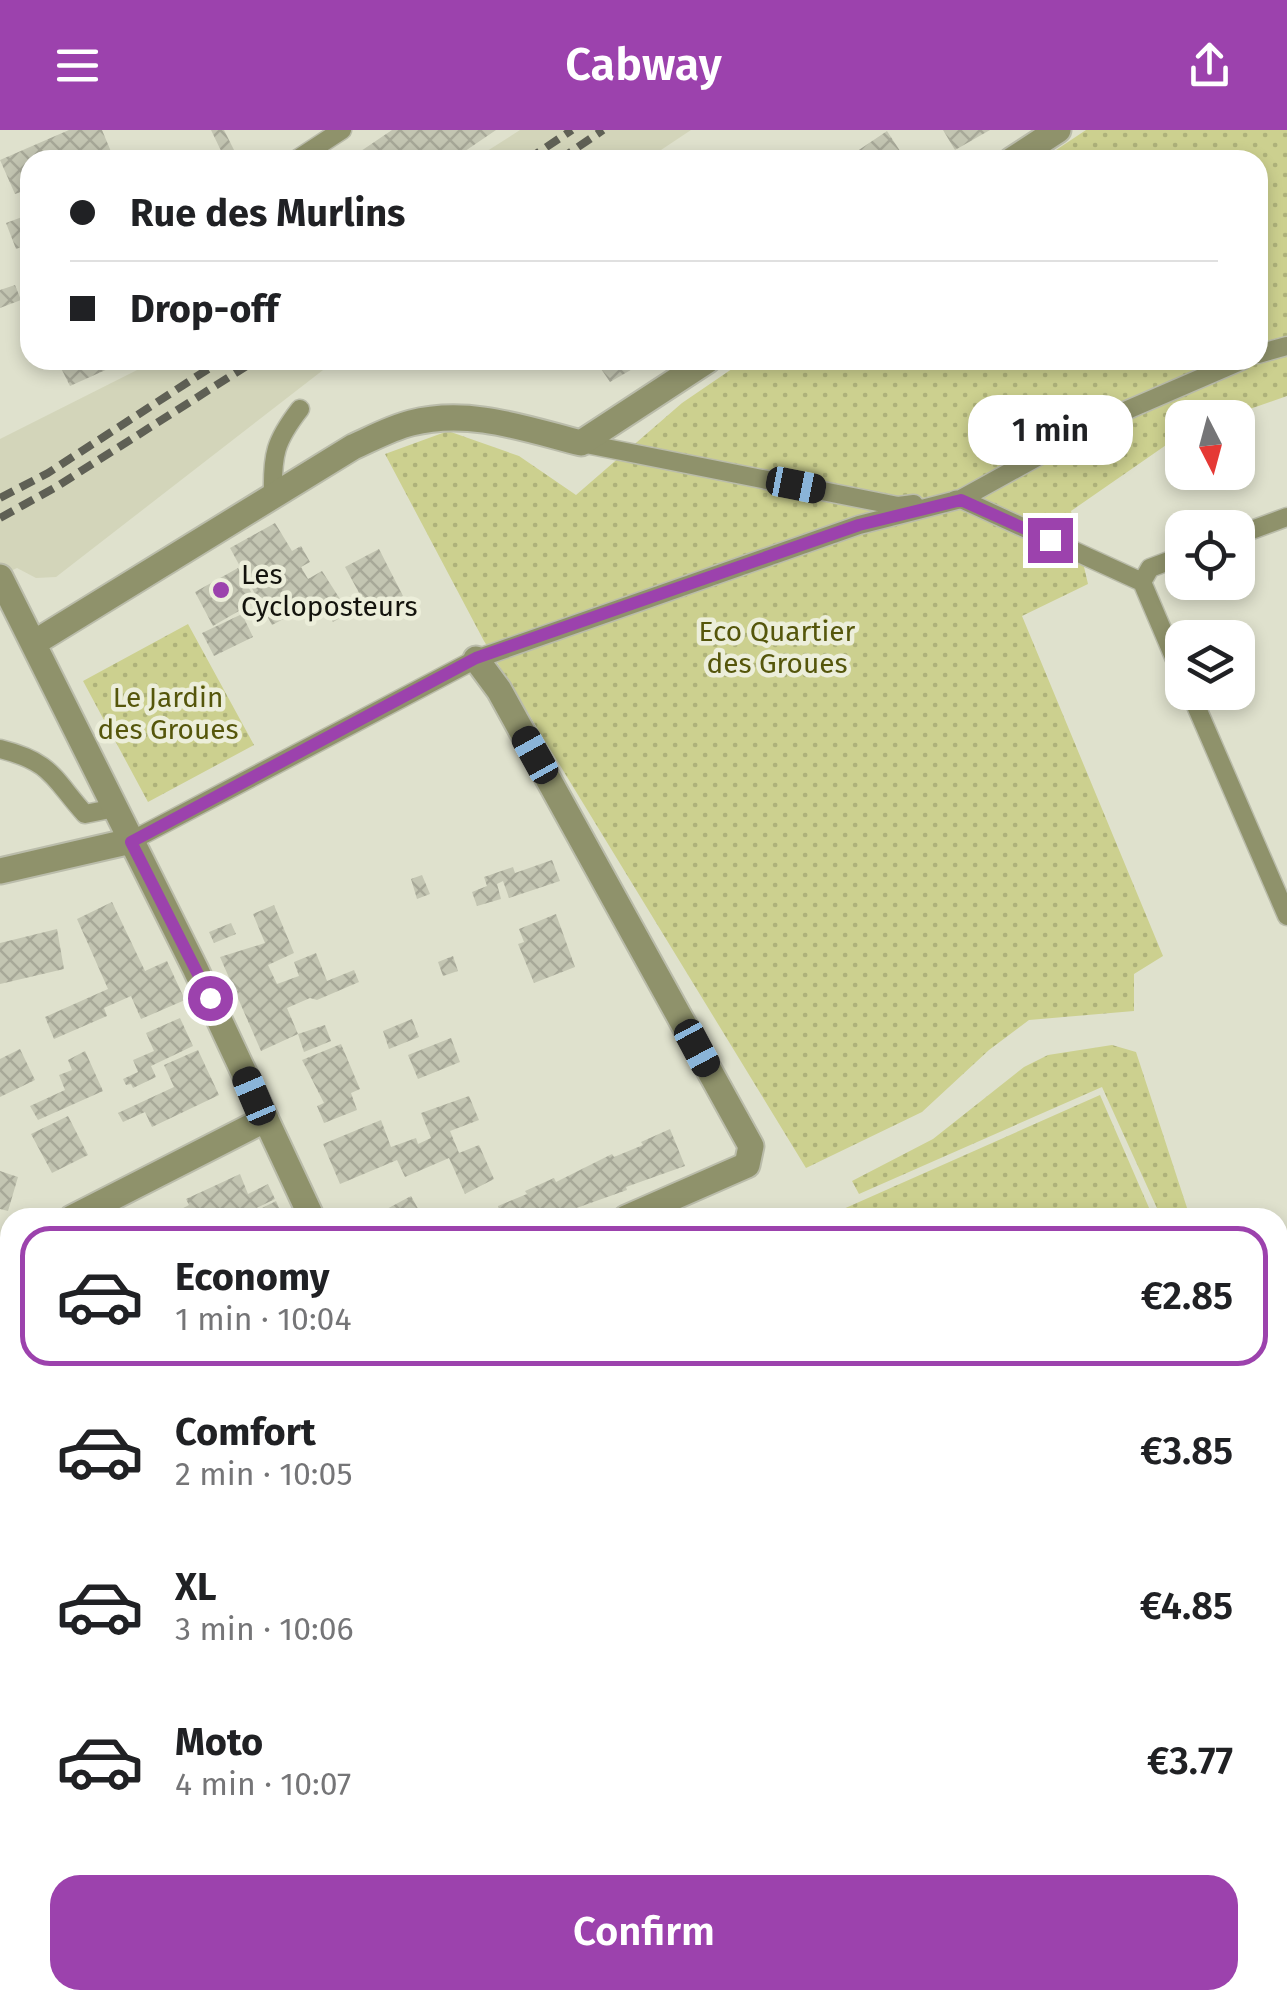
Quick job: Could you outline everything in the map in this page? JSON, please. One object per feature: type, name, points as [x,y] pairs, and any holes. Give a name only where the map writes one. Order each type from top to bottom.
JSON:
[{"type":"street","points":[[1027,150],[1058,130]]},
{"type":"street","points":[[34,643],[352,447],[409,423],[446,417],[487,419],[581,443],[693,370]]},
{"type":"street","points":[[1,579],[195,968],[307,1208]]},
{"type":"street","points":[[476,658],[500,690],[751,1146],[748,1165],[649,1208]]},
{"type":"street","points":[[0,872],[131,842]]},
{"type":"street","points":[[92,1208],[266,1119]]},
{"type":"lane","points":[[311,150],[342,130]]},
{"type":"lane","points":[[131,842],[476,658],[859,525],[961,500],[1104,420],[1221,370]]},
{"type":"lane","points":[[272,495],[272,459],[281,434],[300,409]]},
{"type":"lane","points":[[581,443],[898,506],[961,500],[1142,582],[1165,636]]},
{"type":"lane","points":[[1255,529],[1287,517]]},
{"type":"lane","points":[[1142,582],[1150,568],[1165,562]]},
{"type":"lane","points":[[1198,710],[1287,916]]},
{"type":"lane","points":[[0,749],[47,767],[85,814],[115,808]]},
{"type":"shaded area","points":[[520,130],[691,130],[661,150],[489,150]]},
{"type":"shaded area","points":[[137,370],[323,370],[56,577],[36,578],[17,568],[0,576],[0,439]]},
{"type":"green space","name":"Eco Quartier des Groues","points":[[1086,130],[1287,130],[1287,396],[1255,407],[1255,400],[1165,400],[1165,446],[1071,511],[1088,584],[1022,616],[1163,956],[1134,974],[1134,1011],[1029,1020],[989,1050],[922,1112],[806,1168],[484,641],[385,454],[448,431],[519,456],[576,495],[682,403],[730,370],[1268,370],[1268,150],[1056,150]]},
{"type":"green space","name":"Le Jardin des Groues","points":[[188,624],[254,745],[148,802],[83,681]]},
{"type":"green space","points":[[1112,1045],[1136,1052],[1187,1208],[1157,1208],[1102,1087],[859,1194],[852,1181],[933,1139],[1024,1067],[1048,1055]]},
{"type":"green space","points":[[1100,1095],[1149,1208],[1003,1208],[846,1208]]},
{"type":"building","points":[[69,130],[102,130],[110,150],[23,150]]},
{"type":"building","points":[[211,130],[224,130],[234,150],[221,150]]},
{"type":"building","points":[[392,130],[496,130],[467,150],[362,150]]},
{"type":"building","points":[[943,130],[990,130],[955,150]]},
{"type":"building","points":[[887,131],[899,150],[859,150]]},
{"type":"building","points":[[20,151],[20,192],[15,194],[0,160]]},
{"type":"building","points":[[20,218],[20,248],[16,249],[6,223]]},
{"type":"building","points":[[15,285],[20,300],[0,308],[0,290]]},
{"type":"building","points":[[62,370],[106,370],[70,386]]},
{"type":"building","points":[[602,370],[631,370],[610,382]]},
{"type":"building","points":[[275,523],[292,551],[301,546],[310,562],[301,567],[308,579],[322,571],[349,613],[333,622],[320,600],[272,625],[230,548]]},
{"type":"building","points":[[379,549],[403,596],[370,613],[345,567]]},
{"type":"building","points":[[238,568],[256,601],[213,626],[195,592]]},
{"type":"building","points":[[242,614],[253,637],[214,656],[202,633]]},
{"type":"building","points":[[552,860],[560,881],[509,898],[503,881],[497,884],[501,899],[477,906],[472,892],[487,886],[484,877],[513,867],[515,873]]},
{"type":"building","points":[[422,875],[430,894],[417,899],[411,879]]},
{"type":"building","points":[[112,902],[145,971],[167,961],[185,1000],[141,1019],[131,996],[104,1008],[107,1016],[54,1039],[45,1017],[108,989],[77,919]]},
{"type":"building","points":[[274,905],[294,953],[268,965],[277,984],[299,976],[294,962],[316,953],[327,981],[354,970],[359,982],[287,1008],[298,1034],[261,1051],[220,957],[265,943],[253,914]]},
{"type":"building","points":[[556,914],[575,967],[534,983],[518,944],[524,942],[519,929]]},
{"type":"building","points":[[231,923],[236,934],[214,943],[209,932]]},
{"type":"building","points":[[57,929],[64,969],[0,984],[0,943]]},
{"type":"building","points":[[453,956],[458,971],[443,976],[438,962]]},
{"type":"building","points":[[180,1018],[193,1046],[151,1066],[156,1077],[133,1088],[126,1085],[123,1079],[138,1072],[133,1060],[154,1051],[146,1033]]},
{"type":"building","points":[[412,1019],[419,1037],[389,1049],[383,1031]]},
{"type":"building","points":[[325,1025],[331,1041],[304,1052],[298,1034]]},
{"type":"building","points":[[451,1038],[460,1062],[418,1079],[408,1055]]},
{"type":"building","points":[[341,1044],[360,1089],[351,1093],[357,1110],[324,1123],[317,1106],[324,1103],[302,1060]]},
{"type":"building","points":[[20,1049],[35,1080],[0,1097],[0,1059]]},
{"type":"building","points":[[198,1050],[219,1095],[152,1127],[145,1112],[123,1122],[118,1113],[174,1087],[164,1065]]},
{"type":"building","points":[[85,1051],[103,1091],[38,1120],[30,1106],[65,1090],[59,1075],[72,1070],[68,1060]]},
{"type":"building","points":[[469,1096],[479,1120],[450,1131],[459,1153],[479,1145],[494,1179],[465,1194],[449,1158],[405,1177],[397,1160],[340,1184],[323,1144],[381,1120],[391,1147],[416,1138],[418,1144],[431,1138],[421,1113]]},
{"type":"building","points":[[68,1116],[88,1155],[52,1173],[31,1134]]},
{"type":"building","points":[[670,1129],[685,1166],[576,1208],[499,1208],[527,1194],[525,1191],[554,1178],[556,1182],[612,1154],[614,1157],[643,1145],[641,1142]]},
{"type":"building","points":[[0,1171],[18,1177],[9,1208],[0,1208]]},
{"type":"building","points":[[240,1174],[248,1194],[268,1184],[275,1199],[257,1208],[183,1208],[189,1205],[186,1199]]},
{"type":"building","points":[[411,1196],[418,1208],[389,1208]]},
{"type":"railway","points":[[542,150],[572,130]]},
{"type":"railway","points":[[574,150],[603,130]]},
{"type":"railway","points":[[0,498],[48,473],[207,370]]},
{"type":"railway","points":[[0,518],[240,370]]},
{"type":"place","name":"Les Cycloposteurs","points":[[221,590]]},
{"type":"route","points":[[210,998],[131,842],[476,658],[859,525],[961,500],[1050,540]]}]
